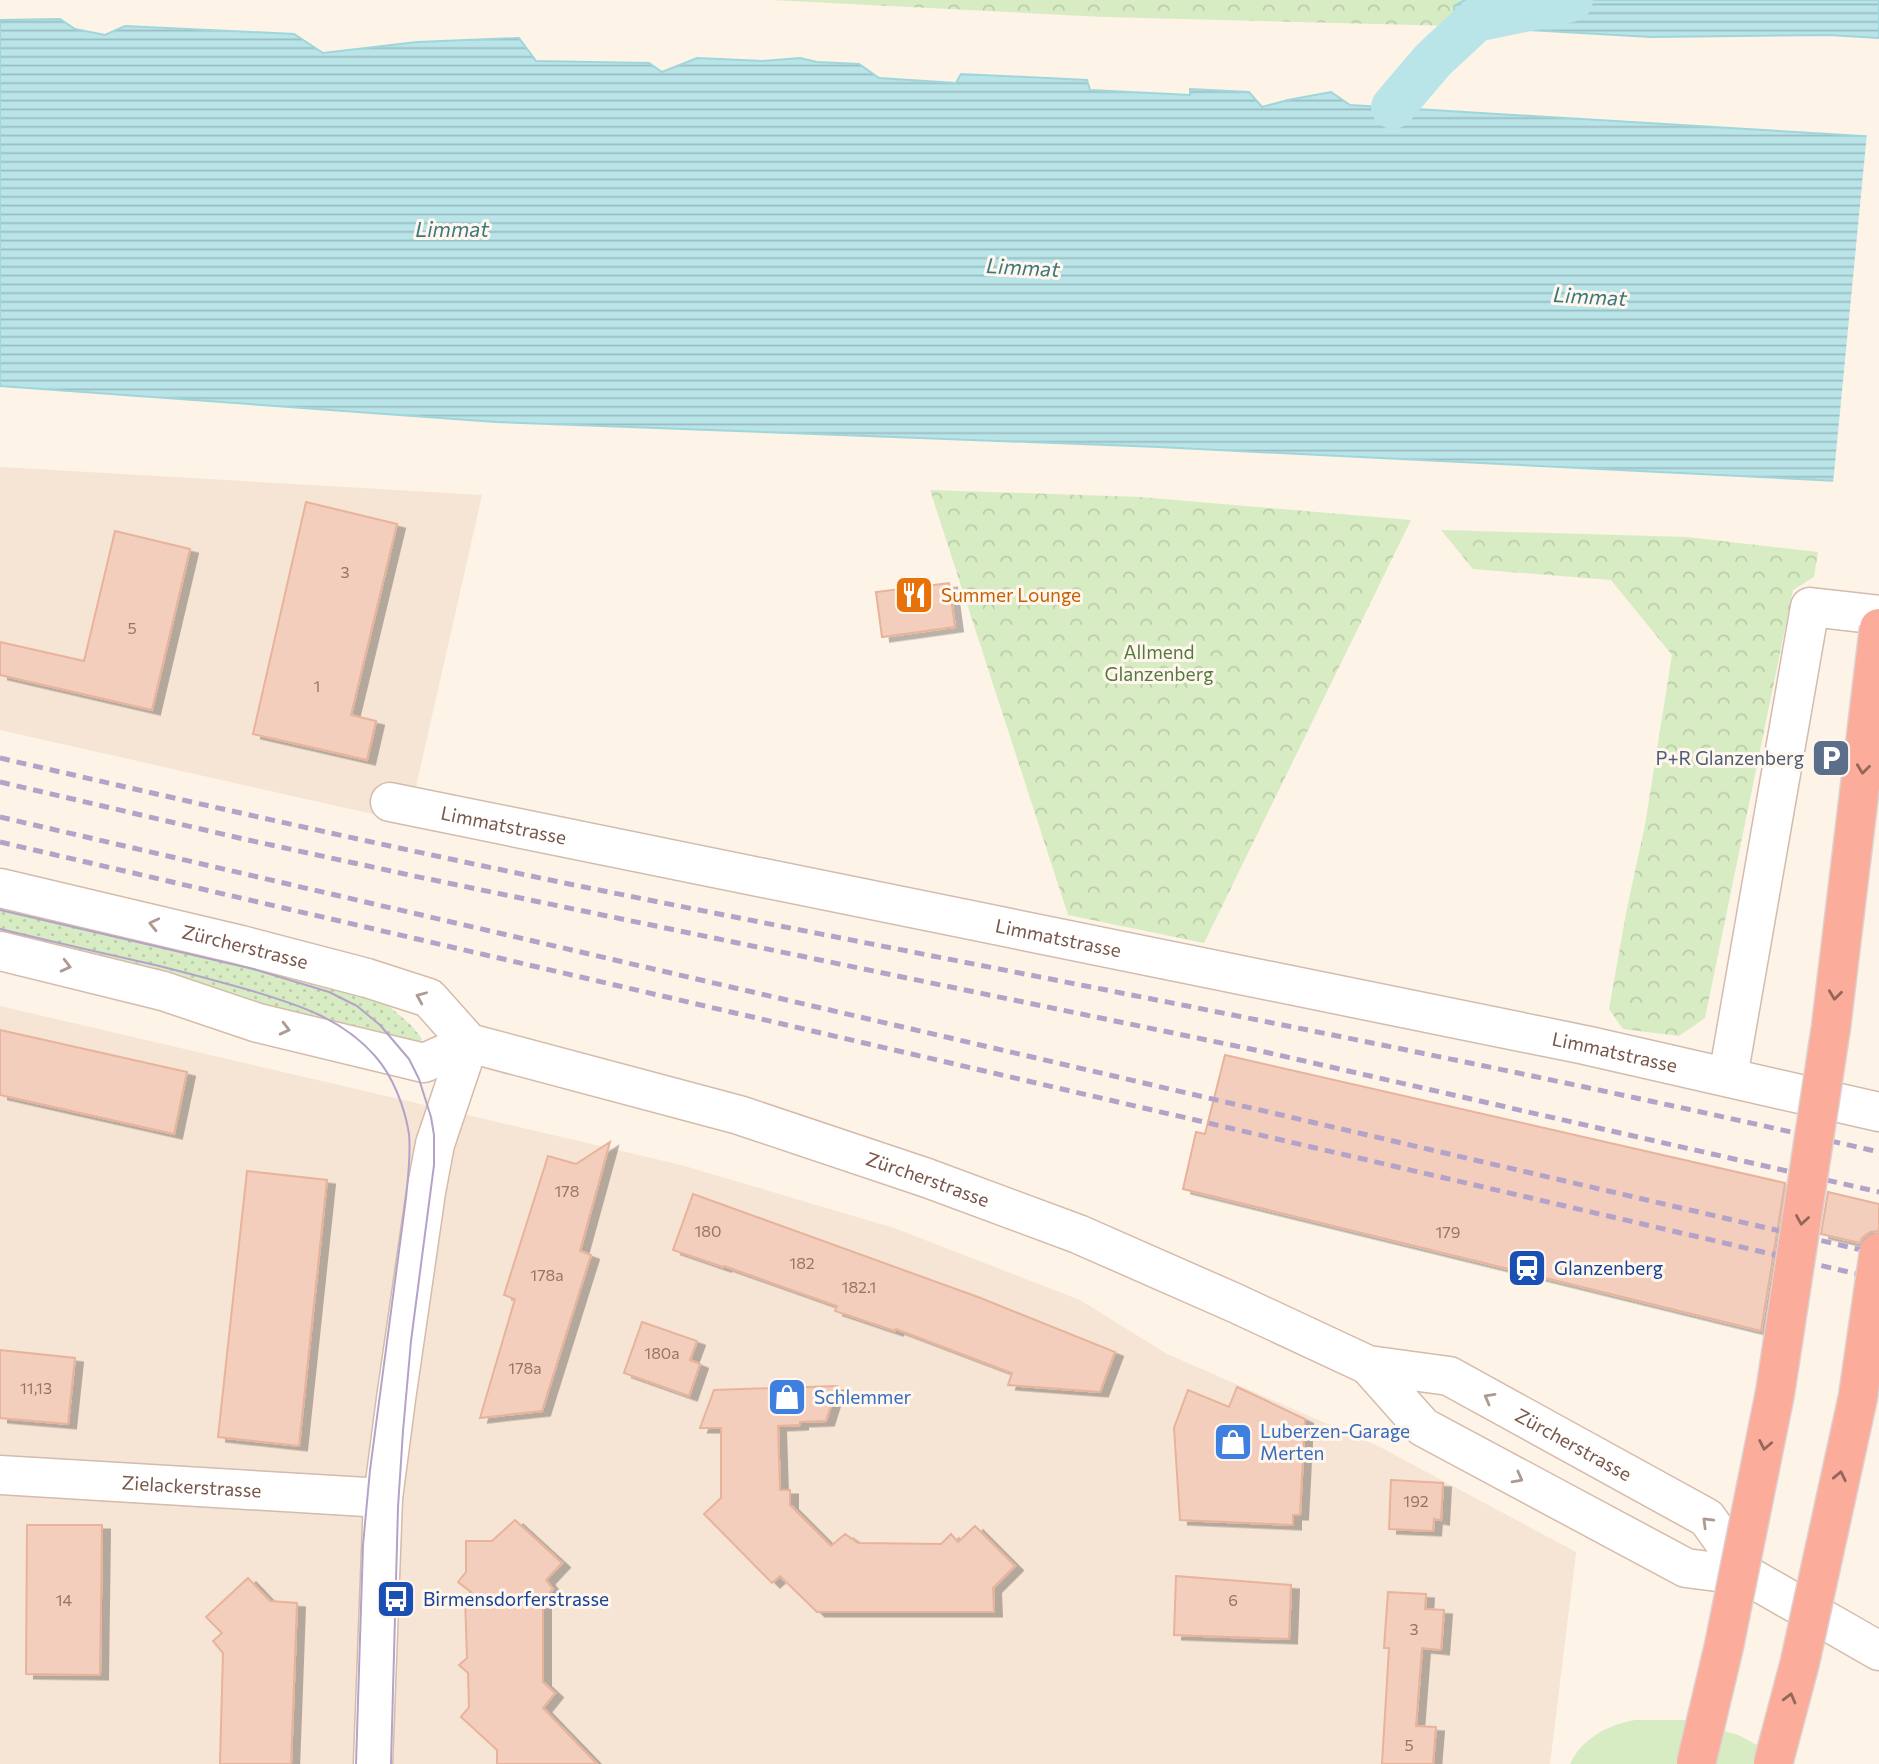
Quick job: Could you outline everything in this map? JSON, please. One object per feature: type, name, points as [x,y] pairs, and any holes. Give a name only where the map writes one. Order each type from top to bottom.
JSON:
[{"type":"highway","points":[[1696,1764],[1724,1646],[1775,1393],[1832,1027],[1879,628]]},
{"type":"highway","points":[[1773,1764],[1800,1662],[1858,1397],[1879,1252]]},
{"type":"street","points":[[1728,1077],[1810,607],[1879,615]]},
{"type":"street","name":"Limmatstrasse","points":[[390,802],[1585,1045],[1879,1112]]},
{"type":"street","name":"Zürcherstrasse","points":[[0,888],[241,945],[429,998],[469,1043],[739,1115],[987,1199],[1078,1234],[1368,1365],[1449,1376],[1707,1518],[1748,1576]]},
{"type":"street","points":[[0,951],[163,991],[258,1023],[424,1063],[469,1043]]},
{"type":"street","points":[[373,1764],[383,1498],[435,1144],[469,1043]]},
{"type":"street","name":"Zürcherstrasse","points":[[1368,1365],[1423,1427],[1686,1568],[1748,1576],[1879,1651]]},
{"type":"street","name":"Zielackerstrasse","points":[[0,1475],[383,1498]]},
{"type":"shaded area","points":[[0,467],[482,495],[408,822],[0,730]]},
{"type":"shaded area","points":[[0,1006],[681,1165],[894,1228],[1080,1300],[1167,1354],[1378,1446],[1576,1552],[1550,1764],[0,1764]]},
{"type":"green space","points":[[772,0],[1465,0],[1454,7],[1454,26],[1104,17]]},
{"type":"green space","name":"Allmend Glanzenberg","points":[[930,490],[1140,497],[1411,520],[1204,943],[1068,915]]},
{"type":"green space","points":[[1441,530],[1687,537],[1818,552],[1814,577],[1793,590],[1705,1018],[1679,1036],[1623,1029],[1609,1009],[1645,825],[1672,655],[1611,580],[1473,569]]},
{"type":"green space","points":[[0,900],[377,996],[412,1026],[422,1039],[418,1046],[0,940]]},
{"type":"green space","points":[[1635,1720],[1687,1720],[1738,1735],[1789,1764],[1570,1764],[1581,1747],[1597,1734],[1615,1725]]},
{"type":"water","points":[[1465,0],[1879,0],[1879,38],[1829,35],[1651,37],[1455,26],[1454,6]]},
{"type":"water","name":"Limmat","points":[[60,19],[75,29],[105,35],[125,26],[294,34],[323,53],[417,42],[519,38],[536,61],[649,63],[662,72],[697,58],[763,61],[800,58],[817,62],[859,64],[879,78],[956,83],[961,74],[1087,80],[1090,90],[1190,95],[1190,89],[1249,92],[1262,107],[1331,92],[1350,105],[1879,137],[1879,483],[1159,447],[496,422],[0,386],[0,20]]},
{"type":"pier","points":[[1867,133],[1879,134],[1879,486],[1833,484]]},
{"type":"building","points":[[306,502],[397,524],[351,715],[376,721],[367,760],[253,734]]},
{"type":"building","points":[[115,531],[190,549],[152,710],[0,675],[0,642],[84,661]]},
{"type":"building","points":[[949,583],[955,627],[882,637],[876,592]]},
{"type":"building","points":[[0,1030],[187,1072],[174,1134],[0,1095]]},
{"type":"building","points":[[1225,1055],[1785,1183],[1761,1331],[1183,1189],[1196,1132],[1205,1134]]},
{"type":"building","points":[[610,1142],[580,1251],[591,1255],[542,1411],[480,1418],[515,1299],[504,1295],[548,1156],[576,1164]]},
{"type":"building","points":[[247,1171],[327,1180],[299,1446],[218,1437]]},
{"type":"building","points":[[1828,1192],[1879,1204],[1879,1231],[1870,1232],[1860,1243],[1821,1234]]},
{"type":"building","points":[[693,1194],[978,1297],[1115,1352],[1100,1392],[1008,1385],[1012,1373],[896,1329],[895,1331],[835,1311],[837,1306],[673,1250]]},
{"type":"building","points":[[642,1322],[697,1341],[690,1360],[700,1364],[689,1396],[624,1373]]},
{"type":"building","points":[[0,1350],[75,1358],[68,1424],[0,1418]]},
{"type":"building","points":[[837,1386],[826,1421],[778,1426],[780,1490],[790,1490],[790,1505],[831,1546],[845,1534],[858,1543],[941,1544],[951,1534],[958,1542],[975,1526],[1015,1566],[993,1588],[994,1612],[817,1612],[780,1576],[772,1583],[704,1514],[721,1498],[721,1428],[700,1428],[714,1390]]},
{"type":"building","points":[[1237,1387],[1305,1419],[1300,1515],[1293,1515],[1293,1525],[1180,1520],[1174,1428],[1188,1390],[1229,1407]]},
{"type":"building","points":[[1391,1480],[1443,1483],[1441,1520],[1434,1519],[1433,1531],[1389,1529]]},
{"type":"building","points":[[515,1520],[562,1563],[546,1580],[553,1589],[543,1601],[543,1682],[555,1693],[543,1708],[597,1764],[497,1764],[497,1750],[461,1717],[469,1707],[468,1673],[459,1665],[467,1658],[465,1597],[471,1592],[458,1582],[466,1572],[466,1541],[492,1541]]},
{"type":"building","points":[[27,1525],[102,1525],[100,1675],[26,1674]]},
{"type":"building","points":[[1176,1576],[1291,1585],[1289,1639],[1174,1635]]},
{"type":"building","points":[[248,1578],[270,1601],[297,1603],[291,1764],[220,1764],[223,1653],[213,1641],[222,1633],[206,1617]]},
{"type":"building","points":[[1388,1592],[1426,1594],[1425,1609],[1444,1610],[1441,1650],[1422,1648],[1416,1726],[1436,1727],[1433,1764],[1382,1764],[1389,1648],[1384,1648]]},
{"type":"waterway","points":[[1393,107],[1433,60],[1476,20],[1571,0]]},
{"type":"tram line","points":[[0,910],[253,969],[329,992],[357,1006],[380,1025],[409,1059],[419,1079],[431,1117],[434,1165],[411,1341],[403,1431],[398,1507],[391,1764]]},
{"type":"tram line","points":[[0,929],[188,973],[301,1007],[333,1022],[362,1043],[381,1064],[397,1093],[405,1114],[410,1150],[363,1545],[356,1764]]},
{"type":"railway","points":[[0,758],[511,872],[1395,1048],[1879,1152]]},
{"type":"railway","points":[[0,782],[414,876],[1265,1052],[1879,1192]]},
{"type":"railway","points":[[0,817],[1879,1254]]},
{"type":"railway","points":[[0,842],[1879,1279]]},
{"type":"place","name":"Summer Lounge","points":[[914,595]]},
{"type":"place","name":"P+R Glanzenberg","points":[[1831,758]]},
{"type":"place","name":"Glanzenberg","points":[[1527,1268]]},
{"type":"place","name":"Schlemmer","points":[[787,1397]]},
{"type":"place","name":"Luberzen-Garage Merten","points":[[1233,1442]]},
{"type":"place","name":"Birmensdorferstrasse","points":[[396,1599]]}]
